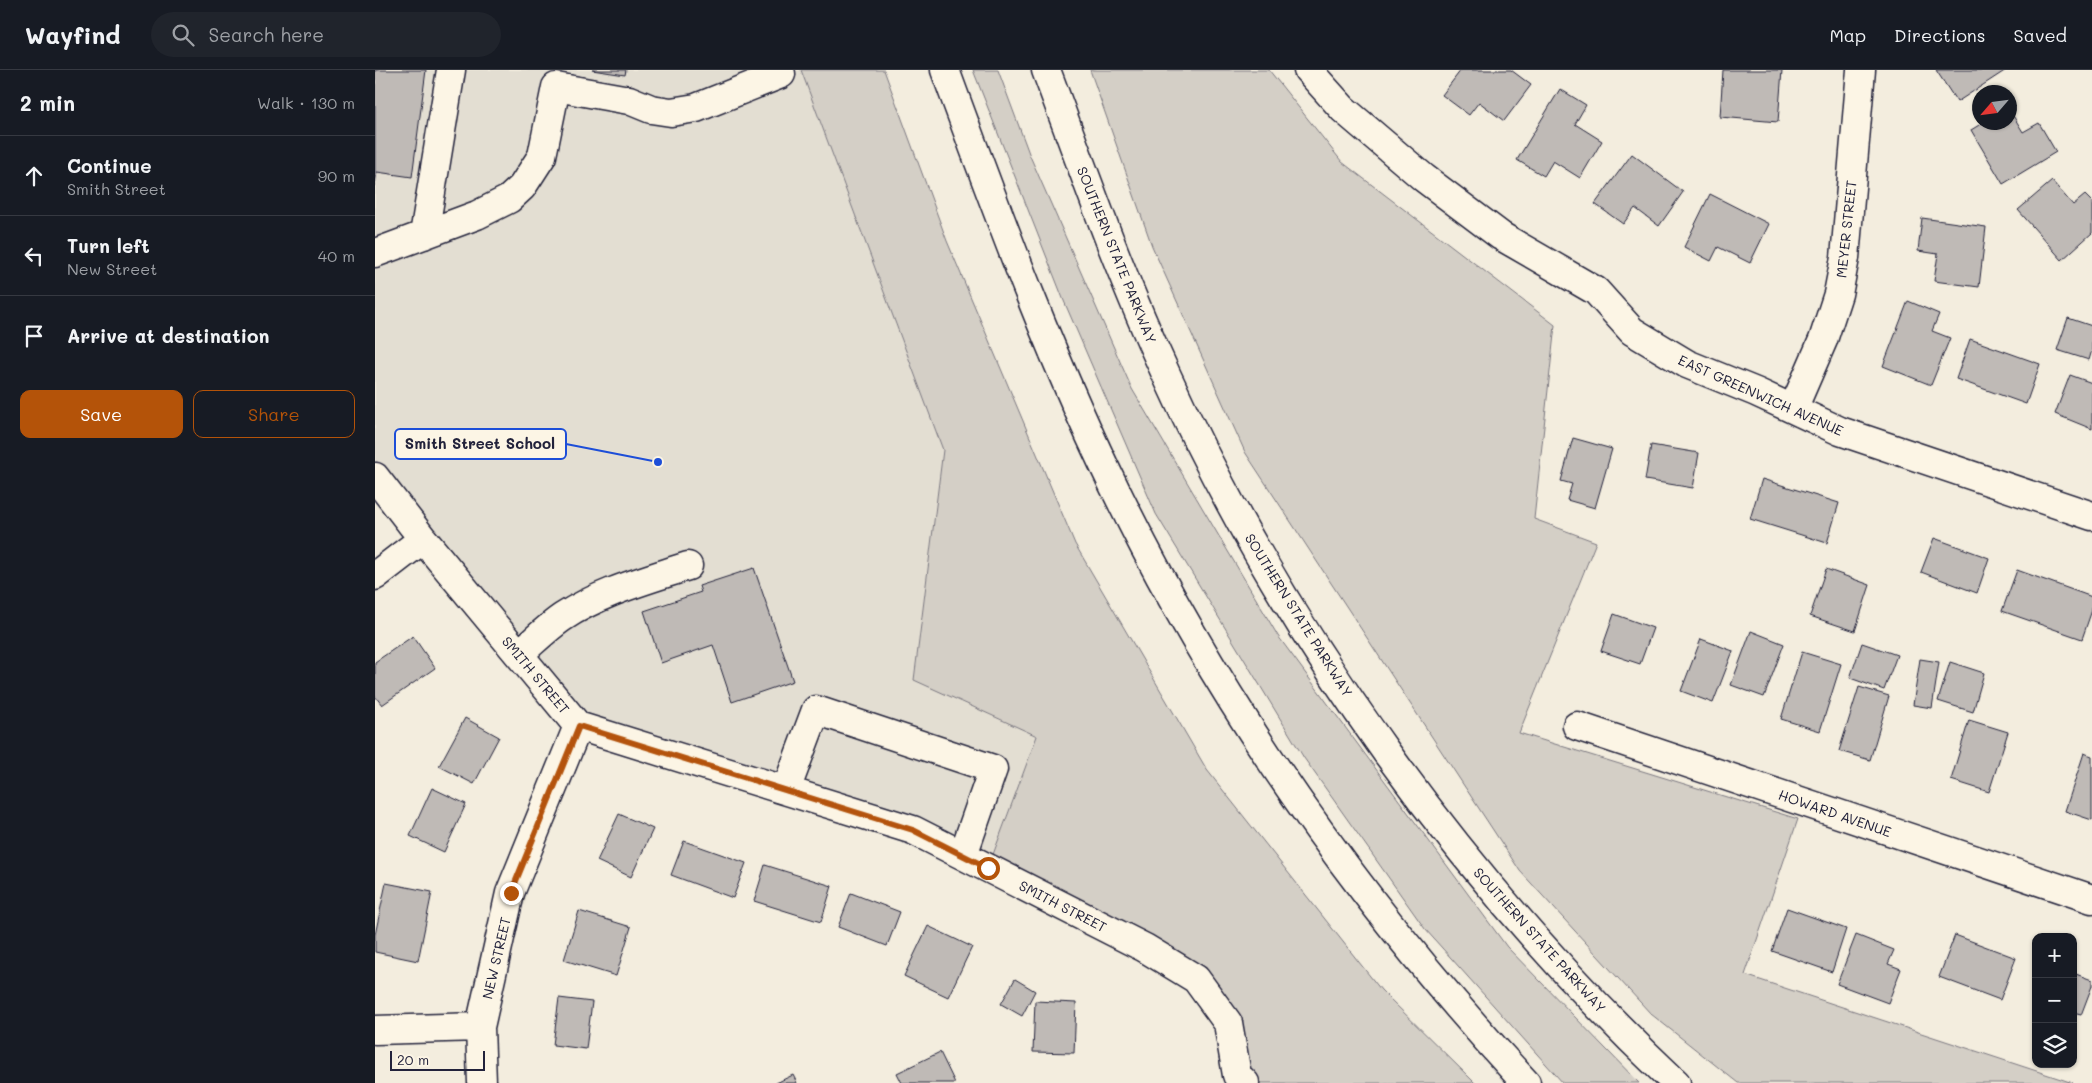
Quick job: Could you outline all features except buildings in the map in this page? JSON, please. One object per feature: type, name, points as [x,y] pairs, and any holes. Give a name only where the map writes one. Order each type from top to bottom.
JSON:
[{"type":"main road","points":[[424,235],[451,70]]},
{"type":"main road","points":[[945,70],[1053,354],[1127,513],[1183,616],[1242,715],[1307,814],[1413,952],[1489,1043],[1526,1083]]},
{"type":"main road","name":"SOUTHERN STATE PARKWAY","points":[[1047,70],[1104,224],[1166,376],[1237,514],[1307,632],[1405,776],[1504,904],[1588,996],[1676,1083]]},
{"type":"main road","name":"EAST GREENWICH AVENUE","points":[[1308,70],[1343,110],[1424,178],[1501,236],[1596,291],[1632,331],[1687,364],[1840,431],[2092,516]]},
{"type":"main road","name":"MEYER STREET","points":[[1793,409],[1823,340],[1839,294],[1845,258],[1861,70]]},
{"type":"main road","points":[[375,253],[477,215],[509,199],[522,187],[542,156],[557,78],[629,100],[651,109],[671,112],[696,108],[781,74]]},
{"type":"main road","name":"SMITH STREET","points":[[375,477],[423,539],[579,726],[913,830],[1145,948],[1196,979],[1228,1023],[1233,1080]]},
{"type":"main road","points":[[375,576],[423,539]]},
{"type":"main road","points":[[519,654],[562,618],[590,601],[688,566]]},
{"type":"main road","points":[[786,790],[816,710],[993,769],[963,856]]},
{"type":"main road","name":"NEW STREET","points":[[482,1083],[480,1027],[511,893],[579,726]]},
{"type":"main road","name":"HOWARD AVENUE","points":[[1577,726],[2092,899]]},
{"type":"main road","points":[[375,1030],[480,1027]]},
{"type":"shaded area","points":[[375,70],[801,70],[943,450],[914,679],[1037,736],[988,868],[578,726],[375,473]]},
{"type":"shaded area","points":[[801,70],[884,70],[947,241],[1075,544],[1207,770],[1381,990],[1475,1083],[1249,1083],[1196,979],[988,868],[1037,736],[914,680],[943,450]]},
{"type":"shaded area","points":[[973,70],[998,70],[1030,156],[1132,389],[1278,636],[1507,947],[1639,1083],[1563,1083],[1425,929],[1304,758],[1156,514],[1064,301]]},
{"type":"shaded area","points":[[1090,70],[1269,70],[1342,162],[1555,325],[1534,519],[1596,542],[1519,733],[1798,819],[1745,975],[2073,1083],[1738,1083],[1651,1014],[1520,871],[1245,452],[1152,246]]},
{"type":"place","name":"Smith Street School","points":[[658,462]]},
{"type":"route","points":[[511,893],[579,726],[913,830],[988,868]]}]
